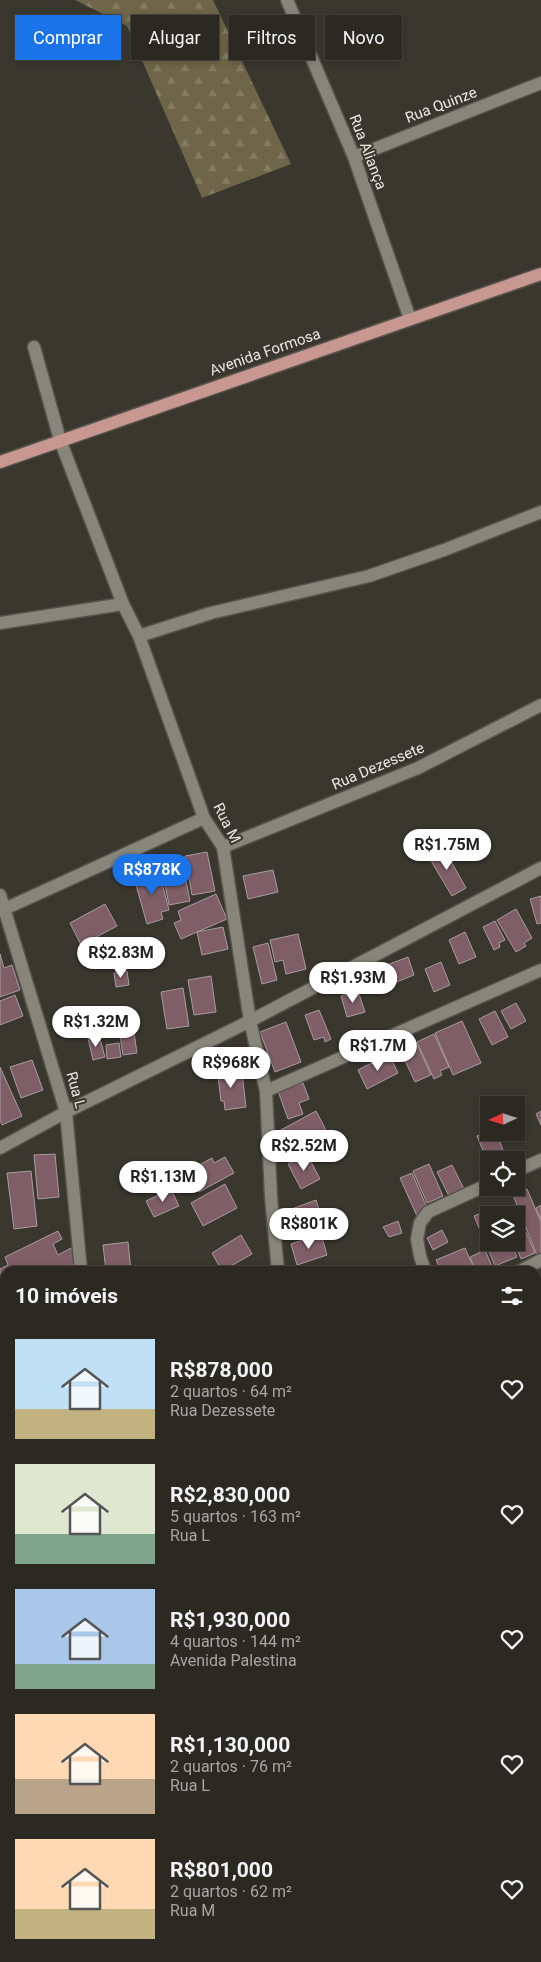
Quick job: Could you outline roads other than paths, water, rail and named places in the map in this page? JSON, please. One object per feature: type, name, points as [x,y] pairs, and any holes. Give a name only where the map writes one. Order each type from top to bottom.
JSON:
[{"type":"main road","name":"Avenida Formosa","points":[[0,462],[541,274]]},
{"type":"street","name":"Rua Aliança","points":[[287,0],[354,157],[410,319]]},
{"type":"street","name":"Rua Quinze","points":[[354,157],[541,84]]},
{"type":"street","name":"Rua M","points":[[34,347],[60,440],[123,604],[139,636],[204,818],[223,847],[250,1021],[266,1092],[271,1197],[278,1266]]},
{"type":"street","points":[[139,636],[211,614],[369,576],[444,550],[541,512]]},
{"type":"street","points":[[0,623],[123,604]]},
{"type":"street","name":"Rua Dezessete","points":[[223,847],[418,768],[541,705]]},
{"type":"street","points":[[2,910],[204,818]]},
{"type":"street","points":[[0,1148],[66,1112],[250,1021],[541,868]]},
{"type":"street","name":"Rua L","points":[[0,895],[2,910],[66,1112],[81,1266]]},
{"type":"street","points":[[266,1092],[541,970]]},
{"type":"street","points":[[525,1167],[541,1160]]},
{"type":"street","points":[[423,1266],[417,1239],[420,1223],[428,1212],[480,1188]]},
{"type":"street","points":[[530,1266],[541,1260]]}]
